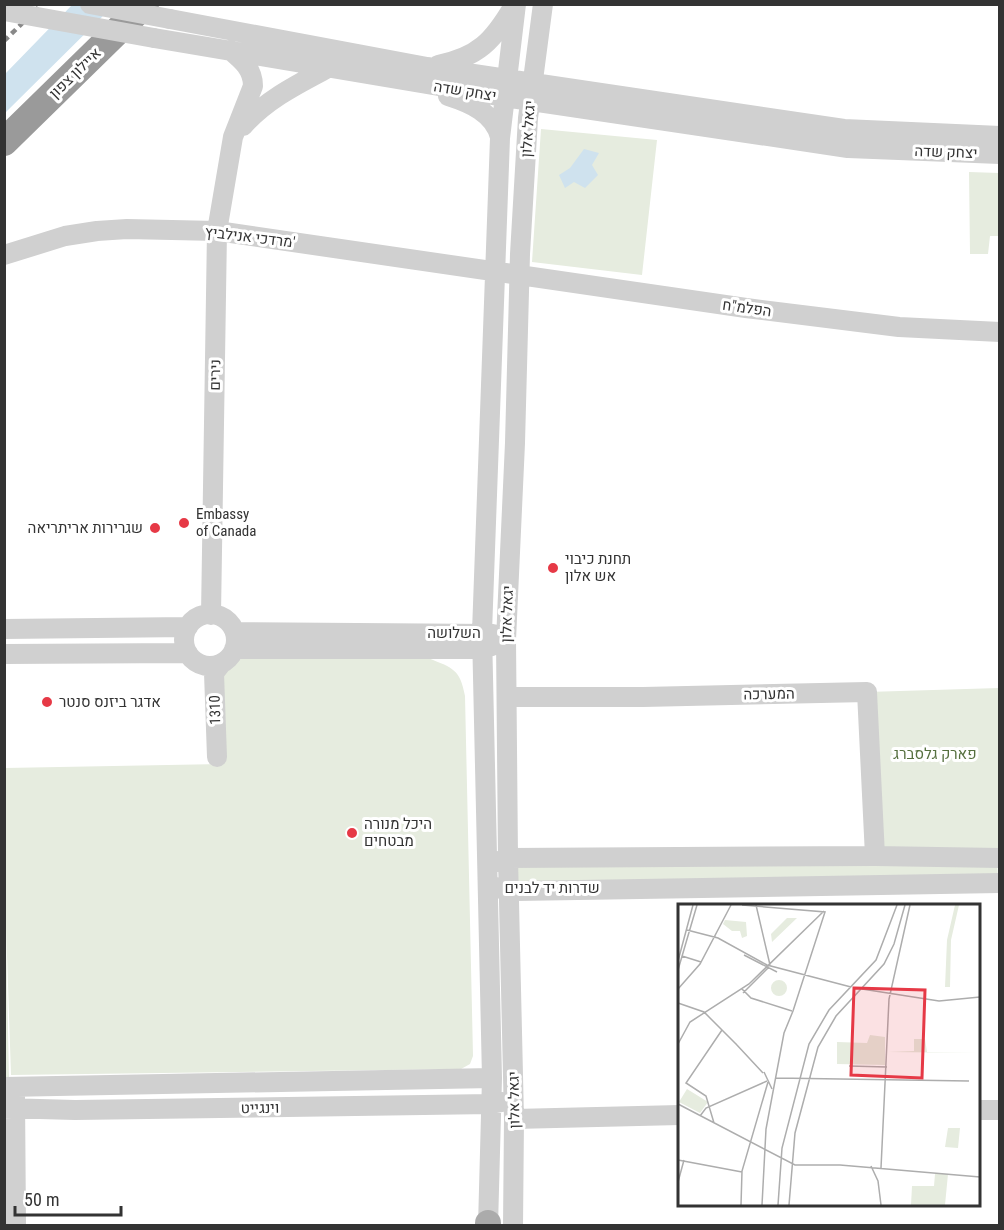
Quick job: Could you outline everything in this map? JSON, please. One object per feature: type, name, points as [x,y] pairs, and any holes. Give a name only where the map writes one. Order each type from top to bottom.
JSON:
[{"type":"highway","name":"איילון צפון","points":[[4,142],[145,4]]},
{"type":"street","name":"יצחק שדה","points":[[90,4],[427,67],[505,88]]},
{"type":"street","points":[[427,67],[454,62],[476,52],[496,32],[515,4]]},
{"type":"street","name":"יגאל אלון","points":[[494,1225],[482,641],[500,138],[515,4]]},
{"type":"street","name":"יגאל אלון","points":[[494,1225],[514,1119],[508,891],[506,640],[515,442],[519,275],[531,92],[543,4]]},
{"type":"street","name":"יצחק שדה","points":[[4,11],[394,79],[505,88],[848,148],[999,154]]},
{"type":"street","name":"נירים","points":[[211,615],[217,231],[233,137],[253,86],[253,77],[247,65],[230,50]]},
{"type":"street","points":[[233,137],[255,112],[277,96],[330,67]]},
{"type":"street","points":[[394,79],[458,99],[481,110],[494,121],[500,138]]},
{"type":"street","name":"יצחק שדה","points":[[531,92],[844,129],[999,136]]},
{"type":"street","name":"מרדכי אנילביץ'","points":[[4,255],[65,236],[97,231],[127,229],[217,231],[496,272]]},
{"type":"street","name":"הפלמ\"ח","points":[[496,272],[746,308],[899,327],[999,332]]},
{"type":"street","points":[[4,654],[192,657],[212,666],[220,664],[231,656],[235,641],[226,620],[211,615],[202,616],[188,627],[185,635],[192,657],[209,692],[215,725]]},
{"type":"street","points":[[4,630],[188,627]]},
{"type":"street","name":"השלושה","points":[[235,641],[506,640]]},
{"type":"street","name":"השלושה","points":[[235,641],[450,648],[482,641]]},
{"type":"street","points":[[450,648],[469,655],[475,660],[482,674]]},
{"type":"street","name":"1310","points":[[217,758],[214,673],[220,664]]},
{"type":"street","name":"המערכה","points":[[507,697],[643,697],[867,692],[875,856]]},
{"type":"street","name":"שדרות יד לבנים","points":[[999,858],[875,856],[508,858],[497,862],[486,876],[494,886],[508,891],[684,896],[859,896],[999,883]]},
{"type":"street","name":"וינגייט","points":[[10,1086],[492,1078]]},
{"type":"street","points":[[10,1086],[16,1226]]},
{"type":"street","name":"וינגייט","points":[[10,1109],[206,1109],[491,1104],[508,1100],[513,1095]]},
{"type":"street","points":[[980,1110],[999,1110]]},
{"type":"street","points":[[514,1119],[678,1115]]},
{"type":"green space","points":[[541,129],[657,140],[642,275],[532,262]]},
{"type":"green space","points":[[969,172],[999,173],[999,236],[990,236],[988,254],[970,254]]},
{"type":"green space","name":"היכל מנורה מבטחים","points":[[243,658],[428,658],[449,667],[461,680],[465,696],[473,1056],[470,1064],[461,1069],[11,1075],[6,926],[9,1079],[5,1079],[5,768],[222,764],[222,679],[228,666]]},
{"type":"green space","name":"פארק גלסברג","points":[[999,688],[999,854],[875,851],[867,692]]},
{"type":"green space","points":[[997,861],[998,879],[517,886],[516,862]]},
{"type":"water","points":[[72,5],[114,5],[5,113],[5,74]]},
{"type":"water","points":[[584,149],[599,153],[592,165],[598,175],[585,188],[574,182],[565,188],[559,175],[570,168]]},
{"type":"railway","points":[[4,20],[20,4]]},
{"type":"railway","points":[[4,41],[42,4]]},
{"type":"place","name":"Embassy of Canada","points":[[184,523]]},
{"type":"place","name":"שגרירות אריתריאה","points":[[155,528]]},
{"type":"place","name":"תחנת כיבוי אש אלון","points":[[553,568]]},
{"type":"place","name":"אדגר ביזנס סנטר","points":[[47,702]]},
{"type":"place","name":"היכל מנורה מבטחים","points":[[352,833]]}]
